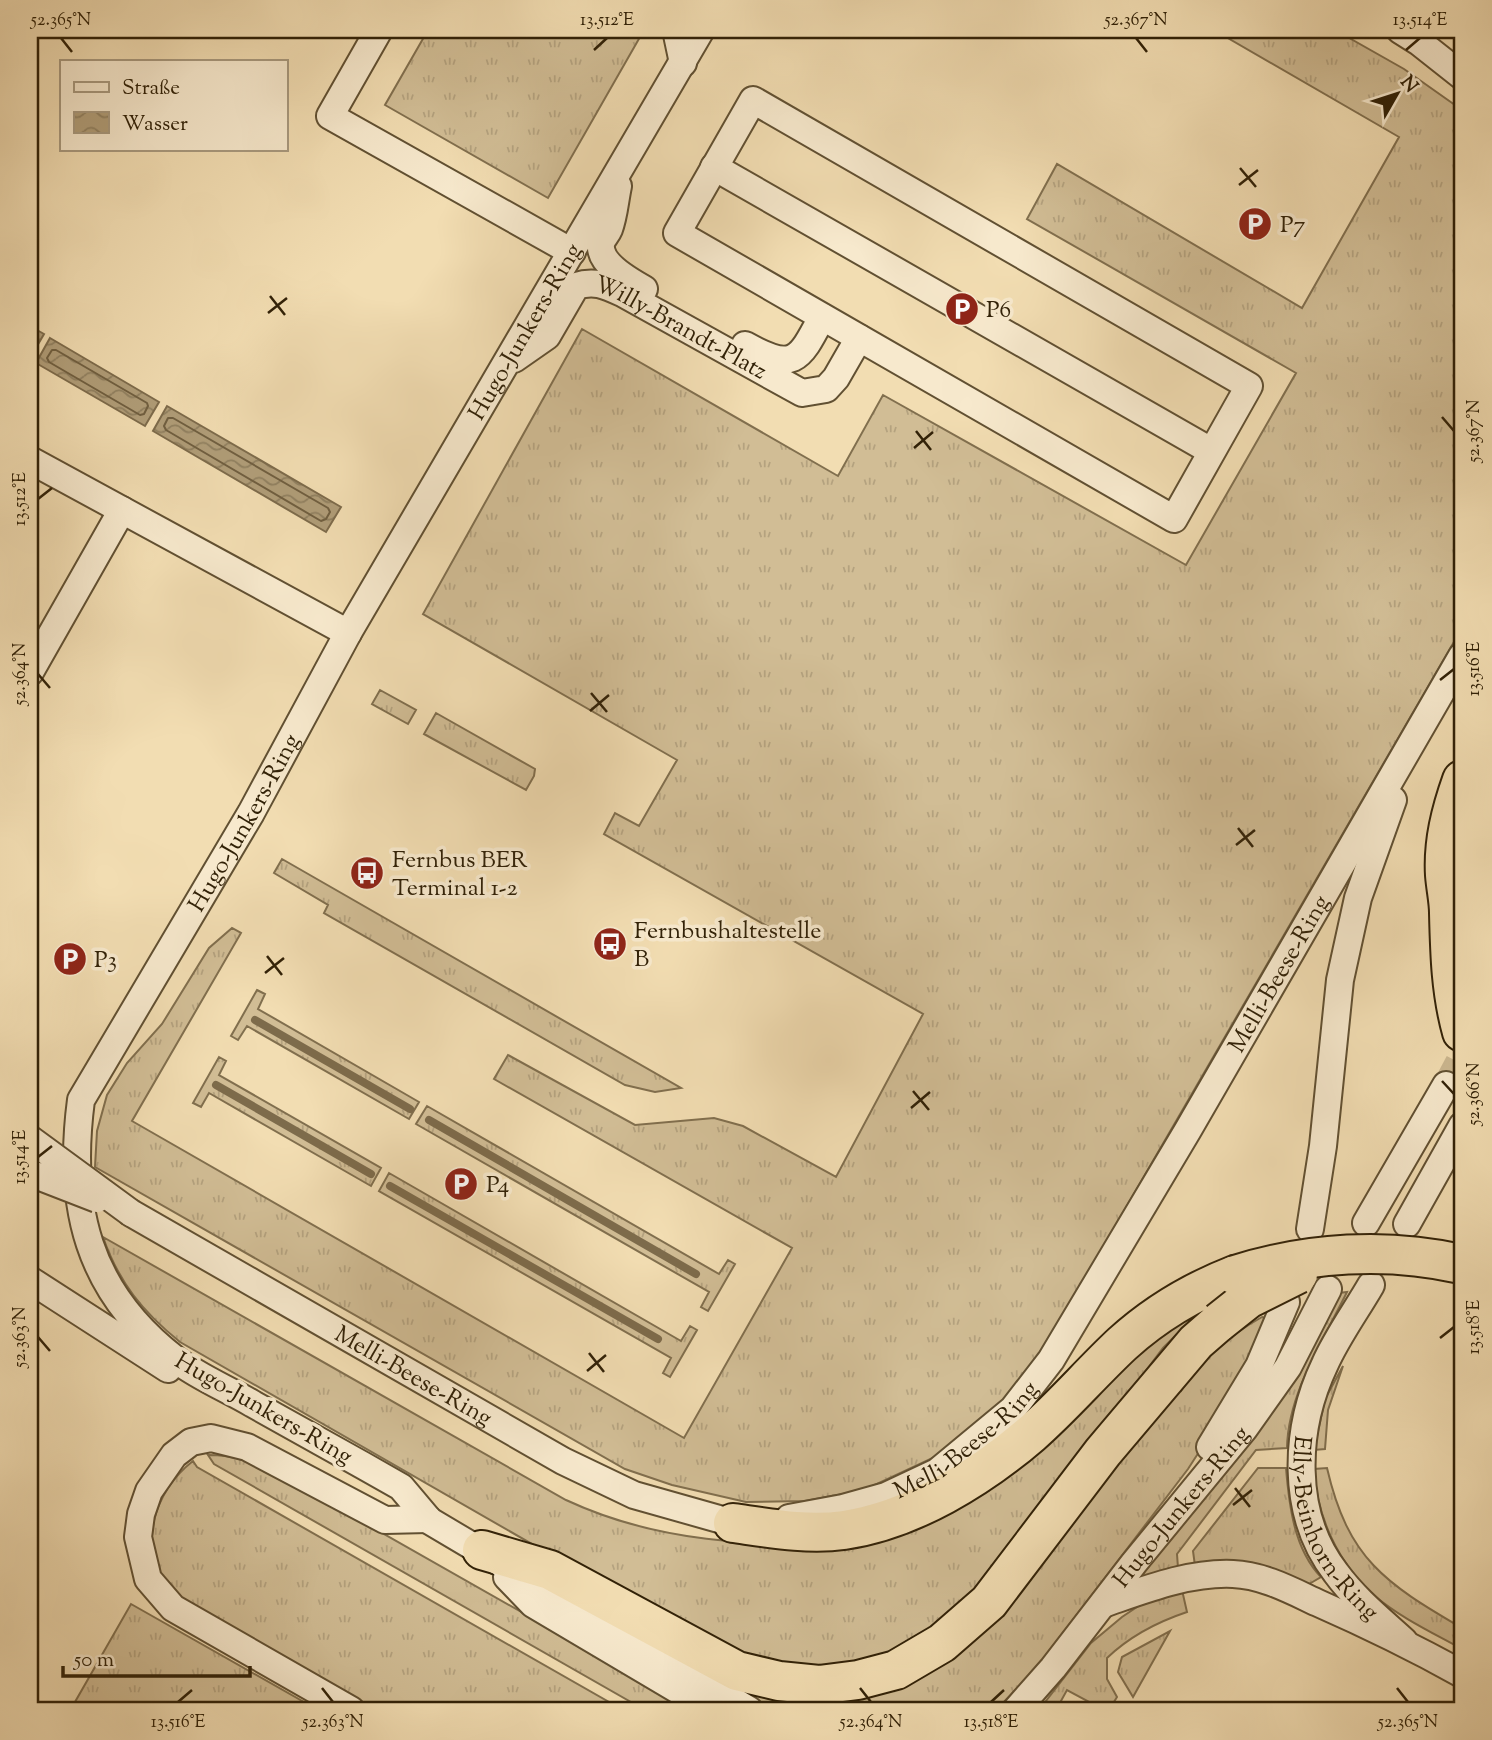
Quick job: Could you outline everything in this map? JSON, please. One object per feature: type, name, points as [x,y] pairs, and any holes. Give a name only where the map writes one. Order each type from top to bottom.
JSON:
[{"type":"highway","points":[[1462,779],[1453,805],[1446,840],[1445,875],[1452,980],[1462,1032]]},
{"type":"highway","points":[[1449,911],[1462,874]]},
{"type":"highway","points":[[482,1550],[550,1570],[737,1671],[779,1681],[819,1685],[858,1680],[896,1670],[942,1643],[989,1602],[1103,1452],[1196,1342],[1248,1299],[1280,1282],[1335,1273],[1399,1254],[1462,1264]]},
{"type":"highway","points":[[733,1523],[792,1531],[844,1530],[894,1516],[944,1496],[1031,1434],[1152,1319],[1195,1293],[1235,1275],[1272,1263],[1309,1257],[1335,1273]]},
{"type":"street","name":"Willy-Brandt-Platz","points":[[379,30],[330,116],[572,253]]},
{"type":"street","points":[[676,30],[683,63]]},
{"type":"street","name":"Hugo-Junkers-Ring","points":[[428,1520],[401,1486],[176,1360],[120,1303],[106,1282],[85,1235],[76,1165],[76,1137],[81,1100],[255,806],[348,633],[701,30]]},
{"type":"street","points":[[1400,30],[1419,41],[1462,76]]},
{"type":"street","points":[[752,100],[1248,386],[1174,519],[822,317],[677,233],[752,100]]},
{"type":"street","name":"Willy-Brandt-Platz","points":[[621,167],[610,228],[601,243],[603,254],[611,266],[627,279],[768,358],[779,360],[797,356],[805,350],[822,317]]},
{"type":"street","points":[[714,167],[1211,451]]},
{"type":"street","name":"Willy-Brandt-Platz","points":[[506,364],[547,336],[576,286],[589,281],[622,293],[802,393],[826,389],[836,378],[859,338]]},
{"type":"street","points":[[30,460],[348,633]]},
{"type":"street","points":[[30,672],[122,510]]},
{"type":"street","name":"Melli-Beese-Ring","points":[[30,1139],[131,1213],[563,1461],[634,1495],[733,1523],[796,1517],[886,1496],[937,1472],[1013,1409],[1051,1360],[1188,1130],[1462,656]]},
{"type":"street","points":[[1310,1229],[1323,1146],[1340,980],[1358,898],[1379,835],[1425,720]]},
{"type":"street","points":[[1366,1223],[1446,1085]]},
{"type":"street","points":[[1406,1224],[1462,1125]]},
{"type":"street","name":"Melli-Beese-Ring","points":[[30,1173],[131,1213]]},
{"type":"street","name":"Hugo-Junkers-Ring","points":[[1021,1708],[1134,1563],[1244,1429],[1287,1367],[1335,1273]]},
{"type":"street","name":"Hugo-Junkers-Ring","points":[[30,1280],[244,1417],[482,1550],[749,1710]]},
{"type":"street","name":"Elly-Beinhorn-Ring","points":[[1371,1285],[1325,1363],[1308,1406],[1303,1433],[1301,1478],[1306,1509],[1318,1544],[1335,1573],[1404,1641]]},
{"type":"street","points":[[1134,1563],[1246,1390],[1286,1302]]},
{"type":"street","name":"Hugo-Junkers-Ring","points":[[351,1710],[173,1608],[159,1594],[148,1579],[138,1537],[141,1514],[149,1491],[181,1449],[191,1442],[211,1438],[247,1447],[385,1520],[428,1520]]},
{"type":"street","points":[[482,1550],[533,1604],[712,1710]]},
{"type":"street","name":"Elly-Beinhorn-Ring","points":[[1103,1604],[1189,1578],[1233,1574],[1261,1579],[1404,1641],[1462,1674]]},
{"type":"green space","points":[[428,30],[644,30],[548,198],[385,105]]},
{"type":"green space","points":[[1214,30],[1335,30],[1404,69],[1462,110],[1462,628],[1041,1354],[1006,1401],[937,1456],[864,1490],[805,1501],[746,1502],[672,1485],[625,1469],[95,1167],[97,1131],[107,1095],[127,1063],[162,1024],[209,948],[232,928],[241,933],[132,1121],[684,1438],[792,1248],[494,1079],[508,1055],[635,1125],[714,1118],[743,1126],[836,1177],[923,1014],[604,834],[615,813],[639,826],[677,760],[423,614],[582,329],[838,476],[883,395],[1186,565],[1296,373],[1027,219],[1057,164],[1302,308],[1399,137]]},
{"type":"green space","points":[[380,690],[416,710],[408,724],[372,704]]},
{"type":"green space","points":[[436,713],[535,769],[526,790],[424,734]]},
{"type":"green space","points":[[282,859],[681,1088],[655,1092],[625,1085],[324,913],[328,905],[274,873]]},
{"type":"green space","points":[[257,990],[265,994],[258,1009],[419,1102],[409,1119],[247,1026],[238,1040],[231,1036]]},
{"type":"green space","points":[[219,1057],[226,1061],[219,1075],[381,1168],[371,1186],[209,1093],[201,1107],[193,1103]]},
{"type":"green space","points":[[427,1106],[719,1274],[728,1260],[735,1264],[708,1311],[701,1307],[709,1292],[416,1124]]},
{"type":"green space","points":[[389,1173],[681,1341],[690,1326],[697,1330],[670,1377],[663,1373],[671,1358],[379,1191]]},
{"type":"green space","points":[[103,1237],[566,1500],[635,1525],[706,1539],[743,1542],[853,1540],[1160,1333],[1221,1297],[1191,1320],[1163,1348],[993,1575],[926,1638],[858,1666],[776,1667],[694,1637],[180,1342],[134,1296],[117,1269]]},
{"type":"green space","points":[[1347,1292],[1300,1387],[1293,1407],[1287,1448],[1256,1450],[1177,1554],[1178,1568],[1145,1577],[1142,1575],[1254,1430],[1339,1293]]},
{"type":"green space","points":[[1262,1317],[1271,1320],[1208,1438],[1188,1469],[1033,1672],[996,1710],[775,1710],[742,1692],[888,1687],[1174,1388],[1181,1391],[1217,1349]]},
{"type":"green space","points":[[1343,1366],[1328,1410],[1325,1449],[1314,1450],[1325,1399]]},
{"type":"green space","points":[[208,1455],[245,1461],[280,1475],[694,1710],[645,1710],[214,1464]]},
{"type":"green space","points":[[193,1461],[197,1467],[623,1710],[376,1710],[193,1606],[173,1592],[160,1574],[152,1539],[159,1504],[179,1473]]},
{"type":"green space","points":[[1258,1468],[1286,1468],[1294,1526],[1305,1553],[1321,1577],[1309,1584],[1251,1565],[1195,1566],[1193,1551]]},
{"type":"green space","points":[[1327,1468],[1346,1525],[1359,1547],[1391,1582],[1462,1628],[1462,1649],[1385,1604],[1350,1569],[1332,1538],[1320,1505],[1314,1469]]},
{"type":"green space","points":[[1182,1590],[1187,1612],[1144,1630],[1107,1658],[1107,1679],[1117,1697],[1109,1710],[1104,1710],[1067,1690],[1056,1710],[1039,1710],[1091,1643],[1140,1605]]},
{"type":"green space","points":[[131,1604],[318,1710],[77,1710],[75,1702]]},
{"type":"green space","points":[[1170,1631],[1133,1697],[1118,1672],[1122,1657]]},
{"type":"water","points":[[30,326],[44,334],[30,358]]},
{"type":"water","points":[[50,338],[159,402],[145,426],[36,363]]},
{"type":"water","points":[[167,406],[341,507],[326,532],[153,431]]},
{"type":"waterway","points":[[255,1020],[410,1109]]},
{"type":"waterway","points":[[216,1085],[371,1174]]},
{"type":"waterway","points":[[429,1120],[696,1274]]},
{"type":"waterway","points":[[390,1186],[658,1339]]},
{"type":"tunnel","points":[[1446,1085],[1462,1055]]},
{"type":"place","name":"P7","points":[[1255,224]]},
{"type":"place","name":"P6","points":[[962,309]]},
{"type":"place","name":"Fernbus BER Terminal 1-2","points":[[367,873]]},
{"type":"place","name":"Fernbushaltestelle B","points":[[610,944]]},
{"type":"place","name":"P3","points":[[70,959]]},
{"type":"place","name":"P4","points":[[461,1184]]}]
